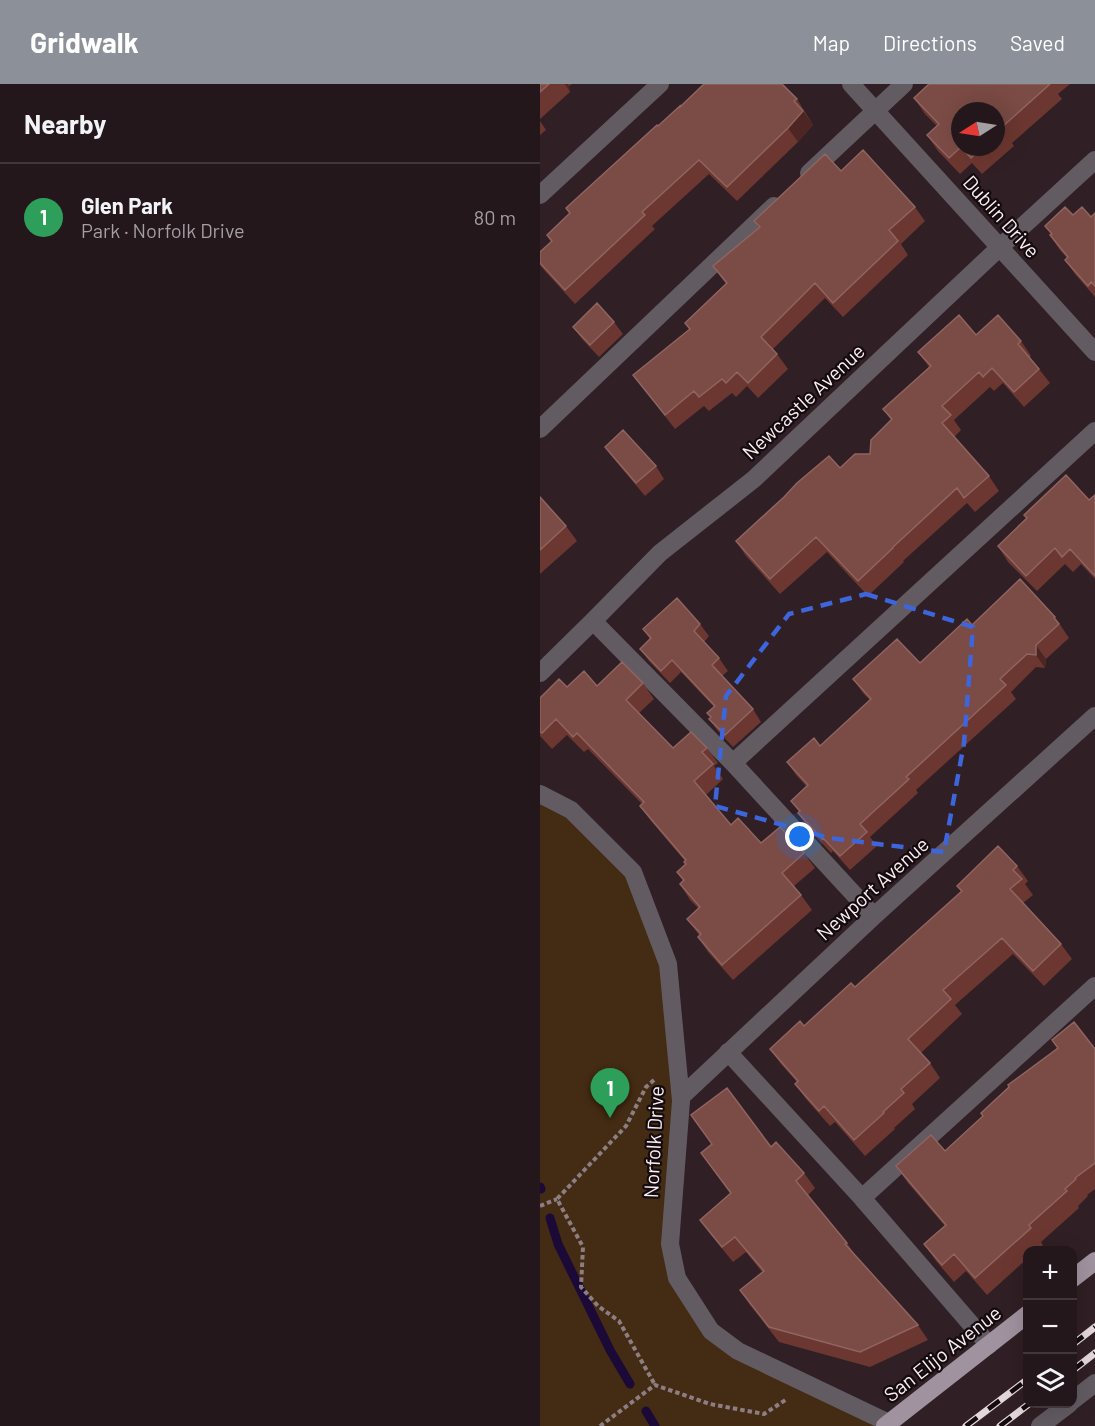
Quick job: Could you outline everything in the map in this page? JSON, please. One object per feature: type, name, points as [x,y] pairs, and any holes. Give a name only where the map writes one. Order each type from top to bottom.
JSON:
[{"type":"main road","points":[[1077,1275],[1095,1261]]},
{"type":"main road","name":"San Elijo Avenue","points":[[887,1425],[1023,1318]]},
{"type":"street","points":[[540,195],[660,84]]},
{"type":"street","name":"Dublin Drive","points":[[851,84],[1095,352]]},
{"type":"street","points":[[540,429],[904,84]]},
{"type":"street","name":"Newcastle Avenue","points":[[540,673],[660,553],[754,479],[1095,160]]},
{"type":"street","points":[[733,763],[1095,431]]},
{"type":"street","points":[[593,621],[733,763],[874,916]]},
{"type":"street","name":"Newport Avenue","points":[[681,1097],[874,916],[1095,716]]},
{"type":"street","name":"Norfolk Drive","points":[[540,794],[571,810],[633,872],[668,964],[681,1097],[670,1244],[677,1278],[711,1331],[738,1351],[887,1425]]},
{"type":"street","points":[[862,1198],[1095,986]]},
{"type":"street","points":[[728,1052],[862,1198],[989,1345]]},
{"type":"street","points":[[1077,1397],[1095,1383]]},
{"type":"street","points":[[1040,1426],[1063,1408]]},
{"type":"path","points":[[540,1206],[557,1199],[626,1126],[646,1087],[662,1074],[678,1073]]},
{"type":"path","points":[[557,1199],[583,1247],[581,1287],[598,1306],[619,1321],[655,1385],[710,1404],[764,1414],[810,1385]]},
{"type":"path","points":[[600,1426],[655,1385]]},
{"type":"highlighted area","points":[[866,594],[973,627],[964,743],[944,852],[829,838],[715,806],[726,696],[789,614]]},
{"type":"shaded area","points":[[540,785],[631,870],[677,1023],[671,1243],[712,1332],[878,1426],[540,1426]]},
{"type":"building","points":[[540,84],[549,84],[540,92]]},
{"type":"building","points":[[704,84],[782,84],[797,99],[794,101],[803,111],[727,187],[699,160],[642,212],[645,215],[565,290],[540,263],[540,252],[552,241],[547,235],[570,213],[566,208]]},
{"type":"building","points":[[929,84],[1050,84],[1005,124],[1005,102],[951,102],[951,156],[949,158],[927,135],[939,124],[914,98]]},
{"type":"building","points":[[863,150],[915,207],[889,230],[898,241],[833,303],[815,283],[761,337],[777,354],[748,383],[737,372],[726,383],[722,379],[699,397],[694,391],[665,415],[633,375],[690,329],[685,323],[727,283],[713,266],[760,227],[754,221],[825,154],[841,171]]},
{"type":"building","points":[[1065,207],[1073,215],[1082,207],[1091,217],[1095,213],[1095,286],[1091,282],[1088,286],[1065,260],[1068,257],[1045,226]]},
{"type":"building","points":[[597,303],[614,322],[590,345],[573,327]]},
{"type":"building","points":[[959,315],[976,335],[998,315],[1021,341],[1018,344],[1039,369],[1014,392],[992,368],[983,377],[979,372],[942,406],[951,415],[942,423],[989,476],[964,498],[957,488],[858,581],[816,537],[770,579],[736,541],[829,456],[840,468],[855,454],[870,454],[871,440],[892,419],[883,409],[931,366],[918,352]]},
{"type":"building","points":[[623,430],[656,466],[636,483],[605,447]]},
{"type":"building","points":[[1066,475],[1089,500],[1095,495],[1095,576],[1070,549],[1062,557],[1055,548],[1026,576],[998,546],[1027,518],[1024,515]]},
{"type":"building","points":[[540,497],[566,526],[540,550]]},
{"type":"building","points":[[1020,579],[1059,624],[1036,645],[1036,655],[1027,654],[1000,679],[1006,685],[906,777],[909,779],[860,824],[867,832],[840,856],[798,813],[800,811],[791,801],[808,785],[787,762],[814,738],[820,746],[871,699],[853,679],[897,639],[920,663],[967,619],[972,625]]},
{"type":"building","points":[[677,598],[700,624],[694,631],[719,658],[712,665],[753,709],[725,735],[709,719],[711,717],[707,713],[715,706],[672,660],[661,671],[640,649],[651,638],[643,629]]},
{"type":"building","points":[[622,662],[643,683],[626,700],[673,748],[691,732],[707,748],[702,752],[713,764],[694,781],[731,825],[738,818],[761,843],[780,827],[804,853],[782,873],[801,895],[722,965],[698,937],[701,934],[687,919],[700,907],[680,884],[684,880],[677,872],[686,864],[684,862],[686,860],[640,806],[644,802],[577,733],[573,737],[556,719],[542,733],[540,732],[540,698],[559,679],[567,687],[584,671],[597,686]]},
{"type":"building","points":[[998,846],[1017,866],[1013,870],[1022,879],[1010,889],[1061,944],[1033,971],[1002,938],[943,990],[951,999],[908,1039],[930,1063],[901,1089],[904,1093],[854,1140],[824,1106],[819,1111],[795,1084],[798,1081],[770,1049],[800,1021],[804,1026],[851,983],[855,987],[962,891],[957,886]]},
{"type":"building","points":[[1074,1022],[1095,1049],[1095,1163],[1075,1178],[1065,1189],[1067,1191],[1029,1225],[1031,1228],[975,1278],[954,1254],[942,1265],[924,1244],[946,1225],[896,1166],[931,1135],[945,1151],[983,1116],[981,1113],[1009,1087],[1008,1085],[1058,1048],[1052,1040]]},
{"type":"building","points":[[727,1088],[771,1147],[776,1142],[804,1173],[796,1181],[847,1243],[845,1244],[918,1325],[860,1352],[769,1327],[740,1290],[764,1271],[735,1237],[722,1247],[700,1220],[731,1193],[701,1153],[712,1144],[691,1115]]},
{"type":"waterway","points":[[550,1218],[558,1244],[610,1350],[630,1384]]},
{"type":"waterway","points":[[646,1411],[655,1426]]},
{"type":"railway","points":[[1077,1341],[1095,1327]]},
{"type":"railway","points":[[1077,1367],[1095,1353]]},
{"type":"railway","points":[[966,1426],[1023,1383]]},
{"type":"railway","points":[[1000,1426],[1024,1408]]},
{"type":"place","name":"Glen Park","points":[[610,1118]]}]
